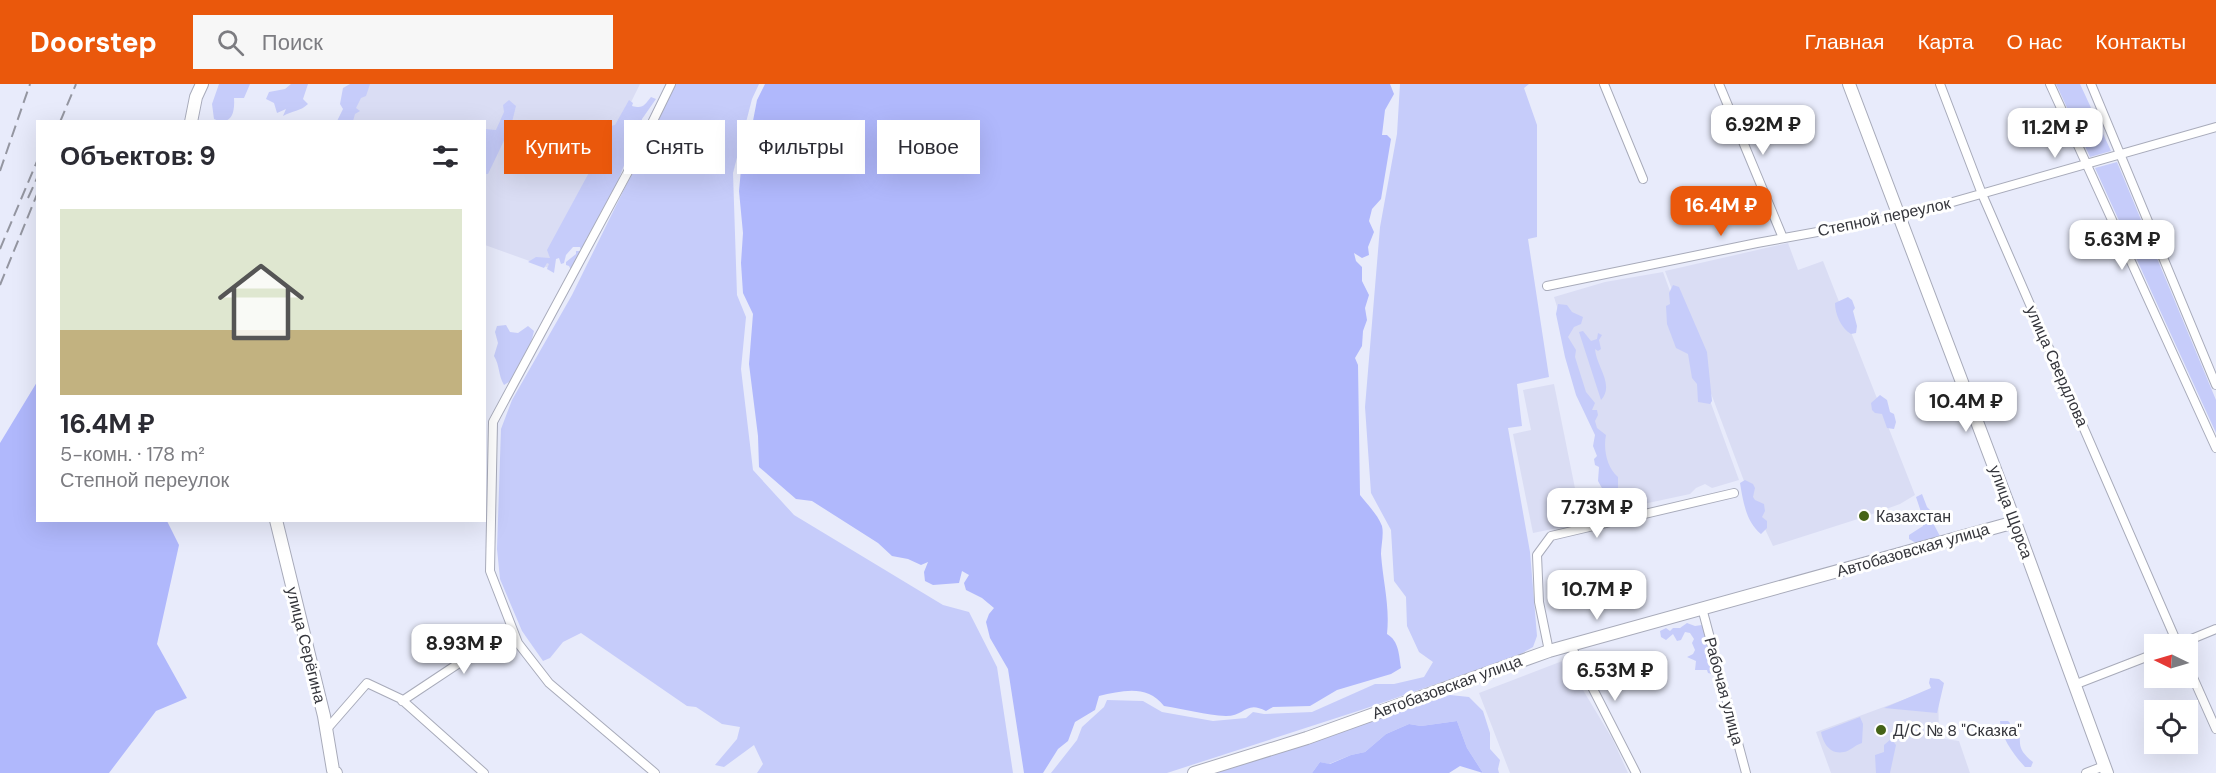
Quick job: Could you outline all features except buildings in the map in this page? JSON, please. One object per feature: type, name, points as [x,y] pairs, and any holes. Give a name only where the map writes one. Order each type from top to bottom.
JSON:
[{"type":"street","points":[[191,120],[196,97],[202,84]]},
{"type":"street","points":[[655,773],[549,683],[518,643],[490,571],[493,422],[630,168],[670,84]]},
{"type":"street","points":[[1604,84],[1643,178]]},
{"type":"street","points":[[1719,84],[1783,238]]},
{"type":"street","name":"улица Щорса","points":[[1849,84],[2015,522],[2105,770]]},
{"type":"street","name":"улица Свердлова","points":[[1940,84],[1982,194],[2173,634]]},
{"type":"street","points":[[2050,84],[2216,448]]},
{"type":"street","points":[[2091,84],[2216,385]]},
{"type":"street","name":"Степной переулок","points":[[1547,286],[1783,238],[1900,217],[2216,127]]},
{"type":"street","points":[[1549,651],[1539,602],[1537,555],[1551,536],[1734,493]]},
{"type":"street","name":"улица Серёгина","points":[[276,522],[334,771]]},
{"type":"street","name":"Автобазовская улица","points":[[1194,773],[1307,738],[1570,644],[2015,522]]},
{"type":"street","name":"Рабочая улица","points":[[1702,608],[1746,773]]},
{"type":"street","points":[[402,700],[512,628]]},
{"type":"street","points":[[2198,637],[2216,629]]},
{"type":"street","points":[[1570,644],[1636,773]]},
{"type":"street","points":[[2074,685],[2144,658]]},
{"type":"street","points":[[326,730],[367,682],[402,700],[484,773]]},
{"type":"street","points":[[2198,688],[2216,729]]},
{"type":"street","points":[[2086,773],[2105,770]]},
{"type":"shaded area","points":[[219,84],[250,84],[244,98],[234,98],[233,113],[229,120],[214,119],[212,104]]},
{"type":"shaded area","points":[[291,84],[308,84],[303,99],[308,104],[283,116],[286,109],[277,113],[274,103],[266,99],[269,92],[285,89]]},
{"type":"shaded area","points":[[350,84],[370,84],[366,96],[361,98],[356,108],[360,111],[355,114],[353,120],[338,120],[343,109],[340,104],[343,88]]},
{"type":"shaded area","points":[[361,84],[640,84],[612,141],[612,120],[504,120],[504,174],[595,174],[549,268],[486,245],[486,120],[347,120]]},
{"type":"shaded area","points":[[676,84],[759,84],[747,120],[737,120],[737,157],[733,173],[737,295],[746,317],[741,369],[753,470],[794,515],[943,605],[969,612],[997,667],[1013,773],[757,773],[763,764],[754,745],[724,767],[715,765],[737,739],[740,727],[722,724],[696,707],[687,706],[581,633],[563,642],[550,658],[543,661],[522,631],[500,579],[497,549],[501,429],[512,400],[572,295],[632,174],[725,174],[725,120],[658,120]]},
{"type":"shaded area","points":[[765,84],[1390,84],[1394,94],[1385,110],[1382,135],[1387,135],[1391,139],[1381,199],[1372,209],[1369,221],[1374,232],[1368,247],[1369,255],[1362,258],[1354,253],[1356,261],[1362,267],[1362,281],[1369,295],[1365,308],[1367,320],[1363,331],[1362,346],[1355,358],[1358,365],[1360,495],[1382,526],[1381,554],[1387,604],[1387,634],[1396,644],[1401,668],[1391,674],[1337,690],[1310,706],[1273,707],[1266,711],[1254,707],[1226,716],[1164,706],[1150,694],[1142,692],[1125,691],[1099,696],[1095,710],[1075,722],[1068,741],[1058,749],[1043,773],[1024,773],[1008,669],[990,638],[986,622],[994,608],[982,598],[966,590],[964,583],[969,575],[962,571],[959,583],[933,585],[925,581],[924,572],[928,562],[921,565],[908,559],[892,556],[878,543],[812,501],[796,499],[759,467],[758,436],[749,364],[753,314],[743,293],[741,263],[743,233],[739,191],[741,174],[865,174],[865,120],[753,120],[757,100]]},
{"type":"shaded area","points":[[1400,84],[1529,84],[1524,88],[1537,125],[1537,237],[1528,239],[1549,377],[1517,384],[1522,426],[1508,428],[1530,552],[1537,636],[1533,647],[1517,656],[1361,710],[1167,773],[1051,773],[1077,740],[1082,727],[1104,707],[1107,700],[1143,701],[1162,712],[1213,721],[1246,718],[1253,712],[1264,714],[1312,712],[1375,684],[1394,684],[1424,677],[1433,662],[1419,652],[1407,626],[1406,597],[1394,581],[1391,530],[1371,493],[1365,407],[1380,227],[1397,134]]},
{"type":"shaded area","points":[[2056,84],[2080,84],[2111,151],[2090,157]]},
{"type":"shaded area","points":[[651,97],[656,99],[642,120],[624,120],[624,165],[605,210],[586,239],[589,247],[571,270],[566,262],[576,254],[576,251],[581,251],[580,247],[573,247],[566,255],[564,263],[561,264],[559,258],[556,259],[554,273],[547,269],[549,264],[547,263],[544,268],[528,262],[536,257],[550,258],[547,250],[588,174],[612,174],[612,126],[615,125],[629,100],[633,103],[632,106],[643,106]]},
{"type":"shaded area","points":[[509,100],[516,106],[512,120],[504,120],[504,141],[486,174],[486,129],[496,130],[504,112],[503,105]]},
{"type":"shaded area","points":[[2117,162],[2216,400],[2216,433],[2095,168]]},
{"type":"shaded area","points":[[1788,243],[1798,270],[1823,261],[1915,495],[1900,504],[1773,546],[1750,497],[1665,271]]},
{"type":"shaded area","points":[[1663,272],[1739,480],[1712,488],[1705,484],[1690,494],[1620,509],[1554,297],[1605,282]]},
{"type":"shaded area","points":[[1673,285],[1679,287],[1707,352],[1712,401],[1710,404],[1698,402],[1697,384],[1692,378],[1688,354],[1676,348],[1667,324],[1666,306],[1670,304],[1669,293]]},
{"type":"shaded area","points":[[1848,297],[1855,308],[1853,311],[1857,326],[1856,333],[1851,334],[1837,316],[1835,307],[1835,303]]},
{"type":"shaded area","points":[[1558,304],[1567,305],[1572,312],[1583,317],[1581,324],[1574,327],[1568,337],[1576,350],[1575,357],[1586,392],[1595,403],[1592,410],[1597,410],[1598,415],[1595,421],[1597,428],[1606,435],[1606,452],[1609,463],[1618,477],[1618,489],[1614,500],[1608,488],[1603,490],[1598,481],[1599,467],[1595,465],[1594,459],[1597,456],[1593,446],[1595,435],[1576,395],[1565,357],[1556,314]]},
{"type":"shaded area","points":[[506,325],[510,332],[518,333],[528,326],[534,331],[528,351],[515,375],[504,385],[494,356],[498,343],[495,332],[497,326]]},
{"type":"shaded area","points":[[1583,331],[1591,341],[1597,339],[1598,333],[1602,335],[1599,340],[1601,349],[1598,351],[1595,349],[1606,382],[1605,394],[1601,400],[1579,332]]},
{"type":"shaded area","points":[[36,384],[36,522],[168,522],[179,545],[157,644],[187,698],[156,711],[109,773],[0,773],[0,443]]},
{"type":"shaded area","points":[[1554,384],[1582,523],[1533,533],[1513,434],[1531,430],[1523,390]]},
{"type":"shaded area","points":[[1880,395],[1887,400],[1890,412],[1894,414],[1896,422],[1894,429],[1887,428],[1882,414],[1872,410],[1871,403]]},
{"type":"shaded area","points":[[1745,480],[1753,484],[1755,488],[1753,497],[1755,500],[1764,504],[1765,511],[1762,517],[1767,521],[1767,528],[1761,534],[1752,524],[1746,511],[1740,483]]},
{"type":"shaded area","points":[[1922,494],[1927,507],[1932,512],[1933,523],[1941,538],[1916,543],[1909,539],[1909,535],[1923,526],[1924,521],[1916,497]]},
{"type":"shaded area","points":[[1687,623],[1695,626],[1702,625],[1706,629],[1709,657],[1716,668],[1712,674],[1707,670],[1695,670],[1696,661],[1687,657],[1695,650],[1692,643],[1694,639],[1690,633],[1685,632],[1681,640],[1677,641],[1673,634],[1666,640],[1661,637],[1660,631],[1666,628],[1670,631]]},
{"type":"shaded area","points":[[1565,660],[1613,740],[1628,773],[1510,773],[1479,693]]},
{"type":"shaded area","points":[[1930,678],[1939,679],[1944,683],[1937,713],[1884,708],[1931,688]]},
{"type":"shaded area","name":"Д/С № 8 \"Сказка\"","points":[[1938,687],[1939,738],[1959,741],[1970,773],[1831,773],[1816,732]]},
{"type":"shaded area","points":[[1450,695],[1469,697],[1483,711],[1490,733],[1490,749],[1500,760],[1499,773],[1483,773],[1467,748],[1457,721],[1421,726],[1409,724],[1386,734],[1365,752],[1329,764],[1320,762],[1312,773],[1216,773]]},
{"type":"shaded area","points":[[1860,717],[1863,724],[1862,743],[1844,752],[1831,750],[1823,740],[1821,732]]},
{"type":"shaded area","points":[[1457,721],[1467,748],[1483,773],[1460,766],[1449,773],[1312,773],[1320,762],[1330,764],[1365,752],[1386,734],[1409,724],[1421,726]]},
{"type":"shaded area","points":[[2000,721],[2008,721],[2010,723],[2008,727],[2013,730],[2017,726],[2021,748],[2033,762],[2031,767],[2025,767],[2013,752],[2005,740]]},
{"type":"shaded area","points":[[1891,739],[1896,745],[1890,773],[1876,773],[1875,755],[1884,752],[1884,745]]},
{"type":"railway","points":[[0,171],[30,84]]},
{"type":"railway","points":[[61,120],[76,84]]},
{"type":"railway","points":[[0,249],[36,164]]},
{"type":"railway","points":[[28,198],[36,180]]},
{"type":"railway","points":[[0,285],[36,197]]},
{"type":"place","name":"Казахстан","points":[[1864,516]]},
{"type":"place","name":"Д/С № 8 \"Сказка\"","points":[[1881,730]]}]
